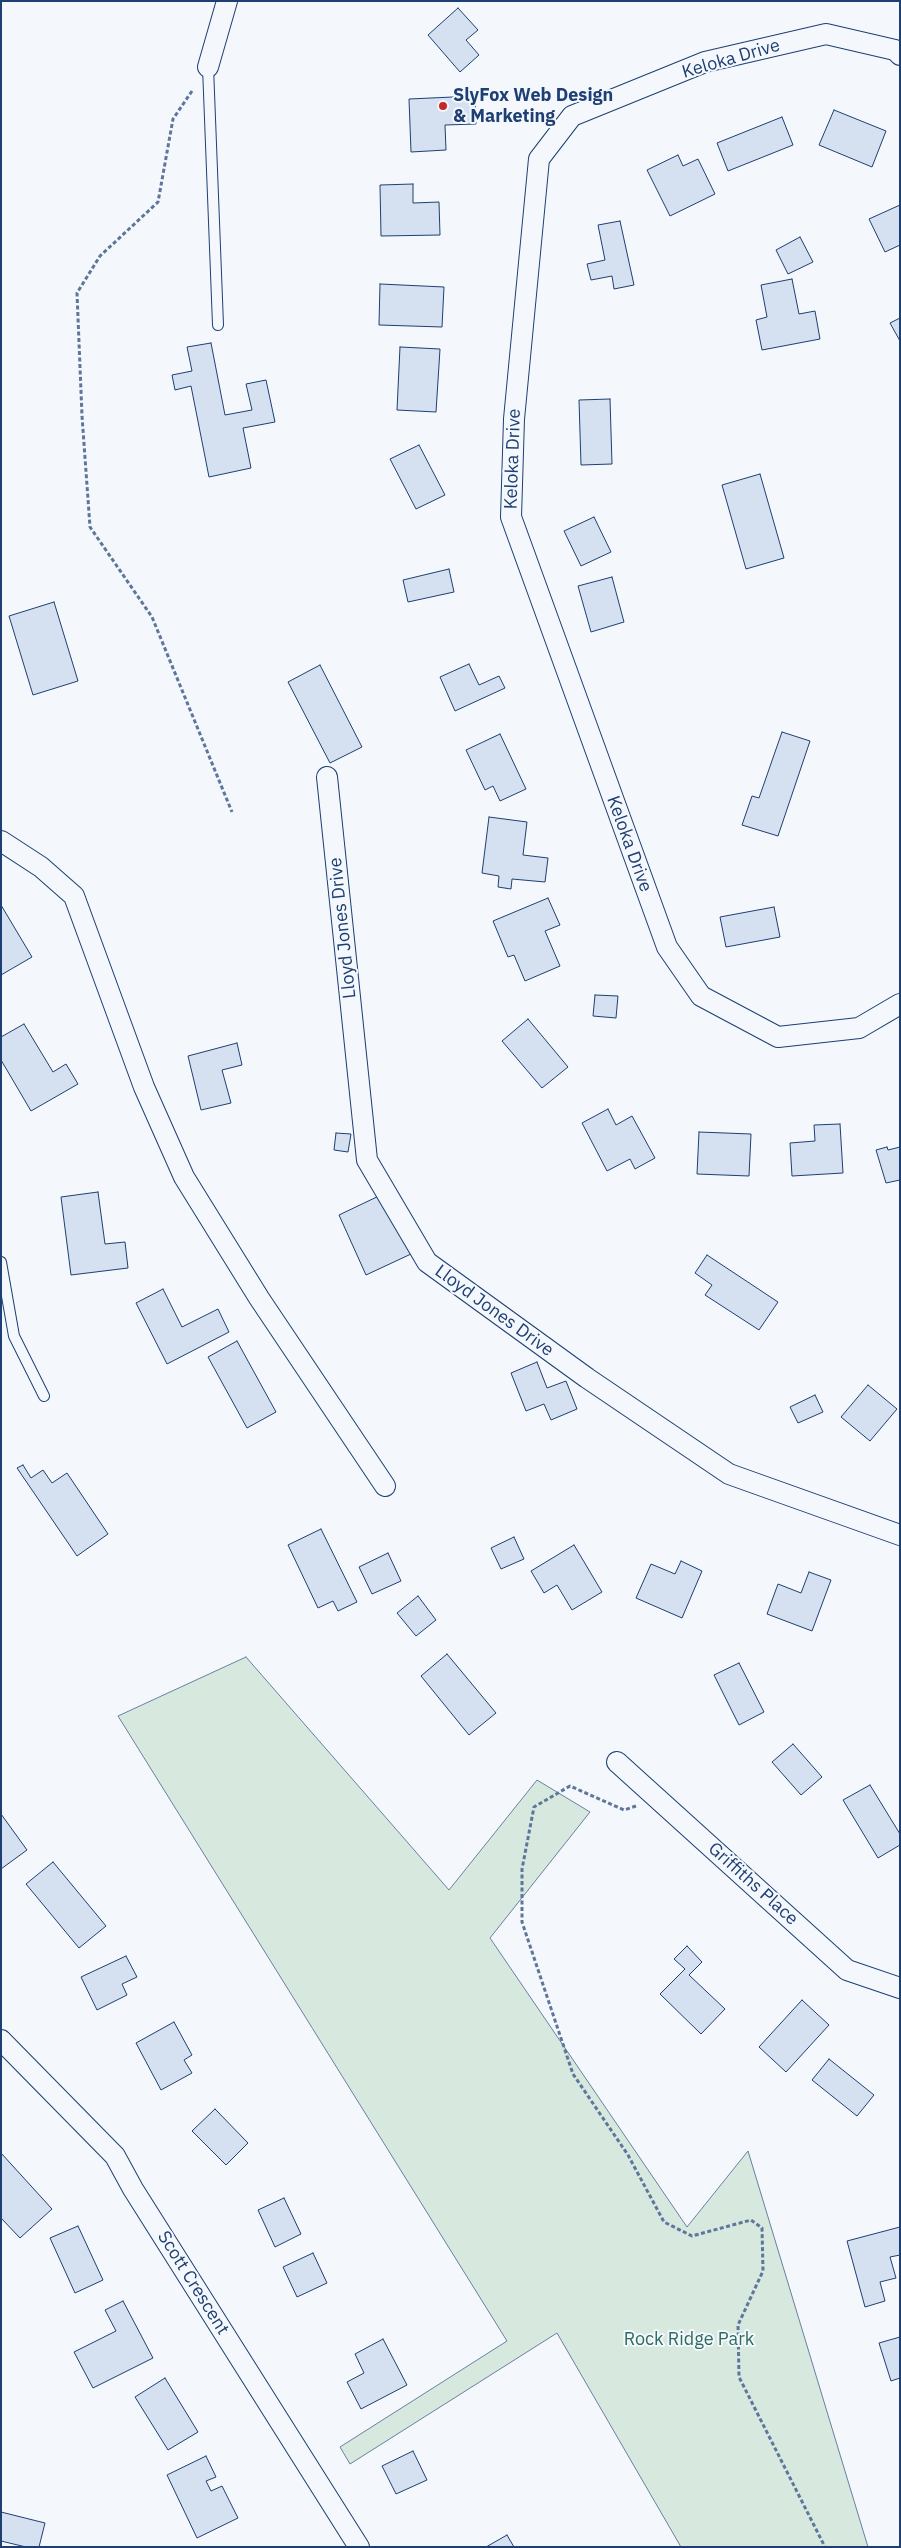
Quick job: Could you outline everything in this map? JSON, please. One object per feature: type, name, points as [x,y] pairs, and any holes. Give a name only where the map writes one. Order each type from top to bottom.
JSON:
[{"type":"street","points":[[208,67],[227,1]]},
{"type":"street","name":"Keloka Drive","points":[[900,55],[895,50],[826,34],[705,62],[572,116],[539,159],[514,419],[511,518],[667,947],[701,996],[778,1037],[858,1028],[900,1004]]},
{"type":"street","name":"Lloyd Jones Drive","points":[[327,777],[367,1160],[427,1262],[586,1378],[729,1474],[900,1535]]},
{"type":"street","points":[[1,841],[41,867],[74,896],[144,1087],[184,1177],[259,1298],[385,1486]]},
{"type":"street","name":"Griffiths Place","points":[[618,1762],[847,1970],[900,1988]]},
{"type":"street","name":"Scott Crescent","points":[[1,2040],[115,2156],[133,2189],[359,2547]]},
{"type":"lane","points":[[208,67],[218,325]]},
{"type":"lane","points":[[1,1262],[14,1336],[44,1396]]},
{"type":"path","points":[[208,67],[173,119],[158,202],[100,256],[77,293],[90,527],[152,617],[232,812]]},
{"type":"path","points":[[658,1798],[624,1810],[570,1786],[534,1806],[522,1869],[522,1922],[573,2074],[628,2155],[664,2222],[692,2236],[751,2220],[762,2228],[763,2271],[738,2325],[739,2377],[825,2547]]},
{"type":"green space","name":"Rock Ridge Park","points":[[246,1657],[449,1890],[537,1780],[590,1812],[490,1938],[687,2227],[748,2151],[868,2547],[681,2547],[557,2333],[350,2464],[340,2447],[507,2341],[118,1716]]},
{"type":"building","points":[[458,8],[478,30],[466,40],[479,55],[460,72],[428,35]]},
{"type":"building","points":[[475,96],[476,124],[445,125],[446,150],[411,152],[409,99]]},
{"type":"building","points":[[834,110],[886,131],[872,167],[819,145]]},
{"type":"building","points":[[782,117],[793,145],[728,171],[717,143]]},
{"type":"building","points":[[678,155],[683,166],[698,159],[715,194],[670,216],[647,170]]},
{"type":"building","points":[[413,184],[413,203],[439,202],[440,235],[381,236],[380,185]]},
{"type":"building","points":[[900,205],[900,245],[885,252],[869,219]]},
{"type":"building","points":[[620,221],[634,285],[614,289],[612,276],[591,280],[587,264],[605,260],[598,225]]},
{"type":"building","points":[[800,237],[813,262],[788,274],[776,250]]},
{"type":"building","points":[[792,279],[799,314],[815,311],[820,339],[762,350],[756,320],[767,317],[761,285]]},
{"type":"building","points":[[380,284],[444,287],[442,327],[379,325]]},
{"type":"building","points":[[900,318],[900,341],[890,323]]},
{"type":"building","points":[[211,343],[225,415],[252,410],[246,384],[266,380],[275,422],[243,428],[251,468],[209,477],[191,386],[175,390],[172,375],[192,371],[187,347]]},
{"type":"building","points":[[400,347],[440,349],[436,412],[397,410]]},
{"type":"building","points":[[610,399],[612,464],[581,465],[579,400]]},
{"type":"building","points":[[419,445],[445,495],[416,509],[390,459]]},
{"type":"building","points":[[760,474],[784,558],[746,569],[722,485]]},
{"type":"building","points":[[594,517],[611,552],[581,566],[564,531]]},
{"type":"building","points":[[449,569],[454,592],[408,602],[403,580]]},
{"type":"building","points":[[612,577],[624,622],[591,632],[578,586]]},
{"type":"building","points":[[54,602],[78,681],[33,695],[9,616]]},
{"type":"building","points":[[469,664],[479,685],[499,676],[505,688],[455,711],[440,677]]},
{"type":"building","points":[[320,665],[362,747],[330,763],[288,682]]},
{"type":"building","points":[[782,732],[810,741],[778,836],[742,825],[752,796],[759,798]]},
{"type":"building","points":[[500,734],[526,789],[500,801],[493,786],[485,790],[466,750]]},
{"type":"building","points":[[489,817],[527,822],[523,855],[548,858],[545,882],[512,879],[511,889],[498,887],[499,876],[482,873]]},
{"type":"building","points":[[548,898],[560,925],[545,931],[560,966],[525,981],[514,955],[508,957],[493,921]]},
{"type":"building","points":[[1,905],[32,957],[1,975]]},
{"type":"building","points":[[774,907],[780,937],[726,947],[720,917]]},
{"type":"building","points":[[595,995],[618,996],[616,1018],[593,1016]]},
{"type":"building","points":[[528,1019],[568,1067],[542,1088],[502,1041]]},
{"type":"building","points":[[24,1024],[53,1072],[66,1064],[78,1084],[31,1111],[1,1060],[1,1037]]},
{"type":"building","points":[[237,1043],[242,1065],[222,1070],[231,1103],[201,1110],[188,1056]]},
{"type":"building","points":[[608,1109],[616,1125],[632,1116],[655,1158],[635,1169],[630,1159],[607,1171],[582,1123]]},
{"type":"building","points":[[840,1124],[843,1173],[792,1176],[790,1143],[815,1141],[814,1125]]},
{"type":"building","points":[[699,1132],[751,1134],[749,1176],[697,1174]]},
{"type":"building","points":[[336,1133],[351,1134],[348,1152],[334,1150]]},
{"type":"building","points":[[887,1147],[888,1150],[900,1147],[900,1180],[886,1183],[876,1150]]},
{"type":"building","points":[[98,1192],[105,1244],[125,1242],[128,1268],[71,1275],[61,1197]]},
{"type":"building","points":[[383,1194],[411,1254],[366,1275],[339,1215]]},
{"type":"building","points":[[707,1255],[778,1302],[759,1330],[705,1295],[712,1285],[695,1273]]},
{"type":"building","points":[[163,1289],[182,1327],[218,1309],[229,1332],[167,1364],[136,1303]]},
{"type":"building","points":[[237,1341],[276,1412],[247,1428],[208,1357]]},
{"type":"building","points":[[537,1362],[547,1388],[566,1381],[577,1409],[551,1420],[544,1404],[526,1411],[511,1373]]},
{"type":"building","points":[[868,1385],[897,1409],[870,1441],[841,1417]]},
{"type":"building","points":[[815,1395],[823,1412],[798,1423],[790,1407]]},
{"type":"building","points":[[23,1465],[31,1478],[43,1470],[52,1483],[67,1473],[108,1534],[77,1556],[17,1468]]},
{"type":"building","points":[[321,1529],[357,1602],[338,1611],[333,1601],[318,1608],[288,1545]]},
{"type":"building","points":[[514,1537],[524,1559],[501,1569],[491,1548]]},
{"type":"building","points":[[574,1545],[602,1592],[572,1610],[557,1585],[544,1593],[531,1571]]},
{"type":"building","points":[[388,1553],[401,1581],[372,1594],[359,1567]]},
{"type":"building","points":[[681,1561],[702,1571],[682,1618],[636,1598],[651,1564],[675,1574]]},
{"type":"building","points":[[809,1572],[831,1580],[812,1631],[767,1614],[778,1584],[801,1593]]},
{"type":"building","points":[[418,1596],[436,1620],[416,1636],[397,1613]]},
{"type":"building","points":[[447,1654],[496,1713],[469,1735],[421,1676]]},
{"type":"building","points":[[739,1663],[764,1712],[739,1725],[714,1675]]},
{"type":"building","points":[[793,1744],[822,1777],[801,1795],[772,1762]]},
{"type":"building","points":[[870,1785],[900,1834],[900,1845],[878,1858],[843,1800]]},
{"type":"building","points":[[1,1814],[27,1850],[1,1869]]},
{"type":"building","points":[[53,1862],[106,1926],[79,1948],[26,1884]]},
{"type":"building","points":[[687,1946],[702,1962],[689,1975],[725,2009],[701,2034],[660,1994],[685,1969],[674,1959]]},
{"type":"building","points":[[126,1956],[137,1977],[122,1984],[127,1995],[97,2010],[81,1977]]},
{"type":"building","points":[[802,2000],[829,2025],[786,2072],[759,2047]]},
{"type":"building","points":[[174,2022],[192,2055],[184,2060],[192,2073],[161,2090],[136,2043]]},
{"type":"building","points":[[829,2059],[874,2095],[857,2116],[812,2080]]},
{"type":"building","points":[[215,2109],[248,2143],[226,2165],[192,2131]]},
{"type":"building","points":[[1,2153],[52,2209],[20,2238],[1,2218]]},
{"type":"building","points":[[284,2198],[301,2234],[275,2247],[258,2210]]},
{"type":"building","points":[[78,2226],[103,2280],[75,2293],[50,2238]]},
{"type":"building","points":[[900,2227],[900,2255],[890,2257],[896,2278],[880,2282],[885,2301],[865,2307],[847,2241]]},
{"type":"building","points":[[313,2253],[327,2283],[297,2297],[283,2267]]},
{"type":"building","points":[[123,2301],[153,2358],[93,2388],[74,2352],[116,2331],[105,2310]]},
{"type":"building","points":[[900,2337],[900,2378],[891,2381],[879,2343]]},
{"type":"building","points":[[383,2339],[407,2385],[361,2409],[347,2382],[364,2373],[355,2354]]},
{"type":"building","points":[[165,2378],[198,2432],[168,2450],[135,2397]]},
{"type":"building","points":[[413,2451],[427,2480],[396,2494],[382,2466]]},
{"type":"building","points":[[206,2456],[216,2477],[206,2481],[211,2491],[222,2486],[238,2518],[197,2538],[167,2475]]},
{"type":"building","points":[[1,2512],[45,2523],[39,2547],[26,2547],[1,2541]]},
{"type":"building","points":[[507,2535],[514,2547],[486,2547]]},
{"type":"place","name":"SlyFox Web Design & Marketing","points":[[443,106]]}]
